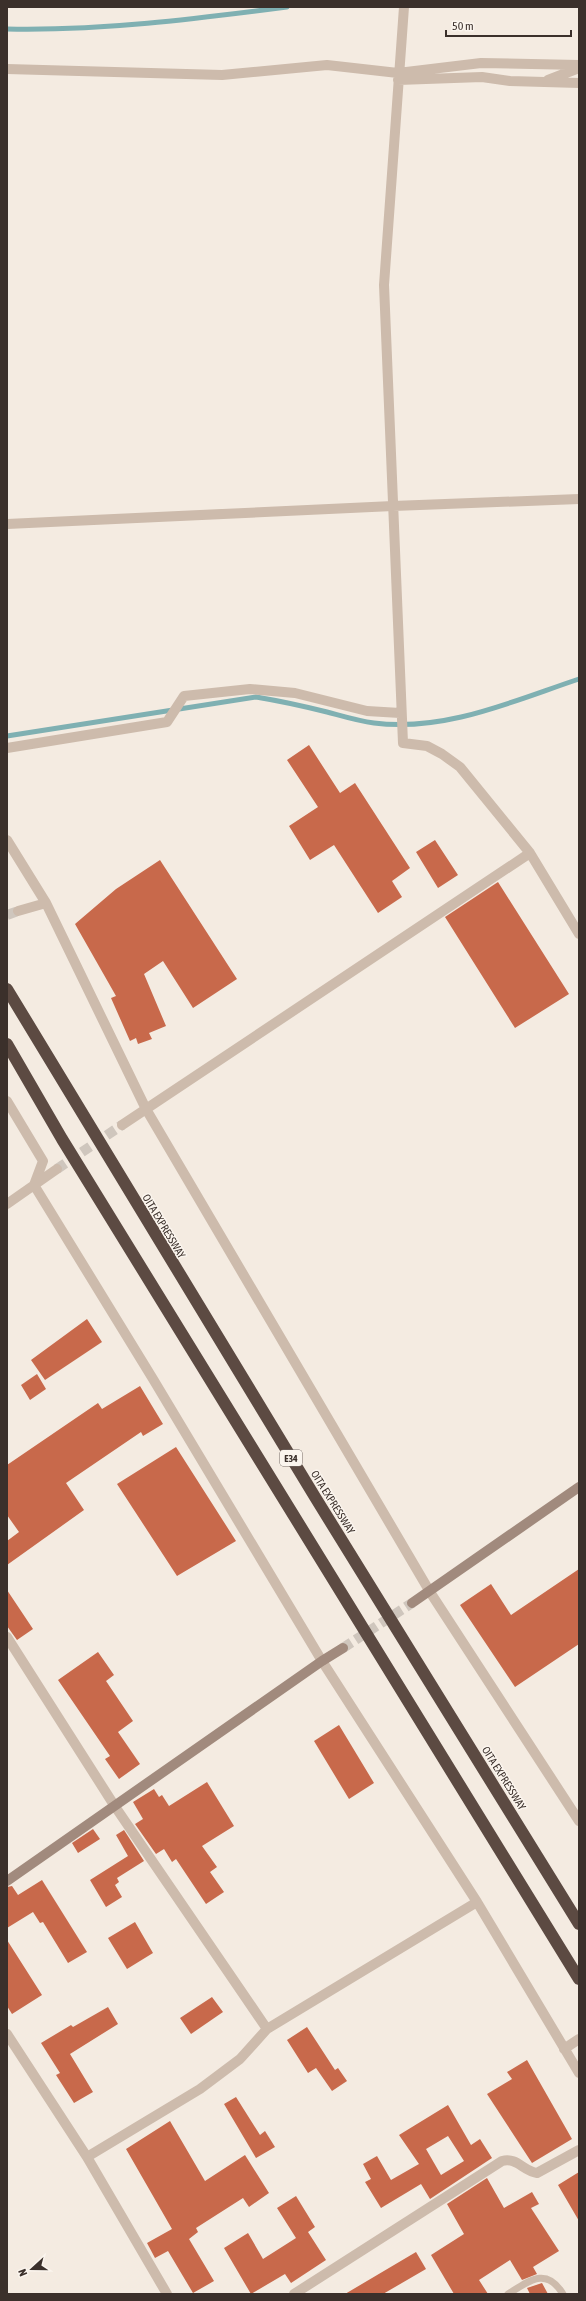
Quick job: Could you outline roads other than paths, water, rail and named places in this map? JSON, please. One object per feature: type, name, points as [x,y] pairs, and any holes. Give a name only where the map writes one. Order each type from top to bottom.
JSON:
[{"type":"highway","name":"OITA EXPRESSWAY","points":[[7,989],[315,1497],[579,1924]]},
{"type":"highway","name":"E34","points":[[7,1044],[183,1336],[579,1979]]},
{"type":"street","points":[[404,7],[384,285],[403,743],[427,746],[442,754],[460,767],[530,853],[579,934]]},
{"type":"street","points":[[398,76],[482,63],[579,66]]},
{"type":"street","points":[[7,69],[222,75],[327,65],[398,76],[482,77],[510,81],[579,83]]},
{"type":"street","points":[[544,82],[579,66]]},
{"type":"street","points":[[7,524],[392,506],[579,500]]},
{"type":"street","points":[[7,748],[167,722],[184,696],[250,689],[295,693],[367,710],[401,716]]},
{"type":"street","points":[[7,840],[46,902],[146,1110],[430,1592],[579,1821]]},
{"type":"street","points":[[122,1125],[530,853]]},
{"type":"street","points":[[18,912],[46,902]]},
{"type":"street","points":[[7,1101],[43,1161],[34,1185]]},
{"type":"street","points":[[7,1204],[57,1168]]},
{"type":"street","points":[[34,1185],[153,1378],[322,1661],[477,1902],[579,2073]]},
{"type":"street","points":[[412,1603],[430,1592],[579,1487]]},
{"type":"street","points":[[7,1637],[114,1805],[267,2029]]},
{"type":"street","points":[[7,1881],[114,1805],[343,1648]]},
{"type":"street","points":[[87,2157],[200,2090],[240,2059],[267,2029],[477,1902]]},
{"type":"street","points":[[7,2034],[87,2157],[167,2294]]},
{"type":"street","points":[[564,2049],[579,2039]]},
{"type":"street","points":[[294,2294],[502,2161],[509,2159],[515,2161],[528,2170],[537,2173],[579,2150]]},
{"type":"lane","points":[[508,2294],[532,2279],[546,2277],[557,2285],[563,2294]]},
{"type":"waterway","points":[[7,29],[112,26],[182,20],[287,7]]},
{"type":"waterway","points":[[7,736],[256,697],[374,723],[400,725],[427,723],[478,713],[579,679]]},
{"type":"tunnel","points":[[7,915],[18,911]]},
{"type":"tunnel","points":[[57,1169],[122,1125]]},
{"type":"tunnel","points":[[343,1648],[412,1603]]}]
